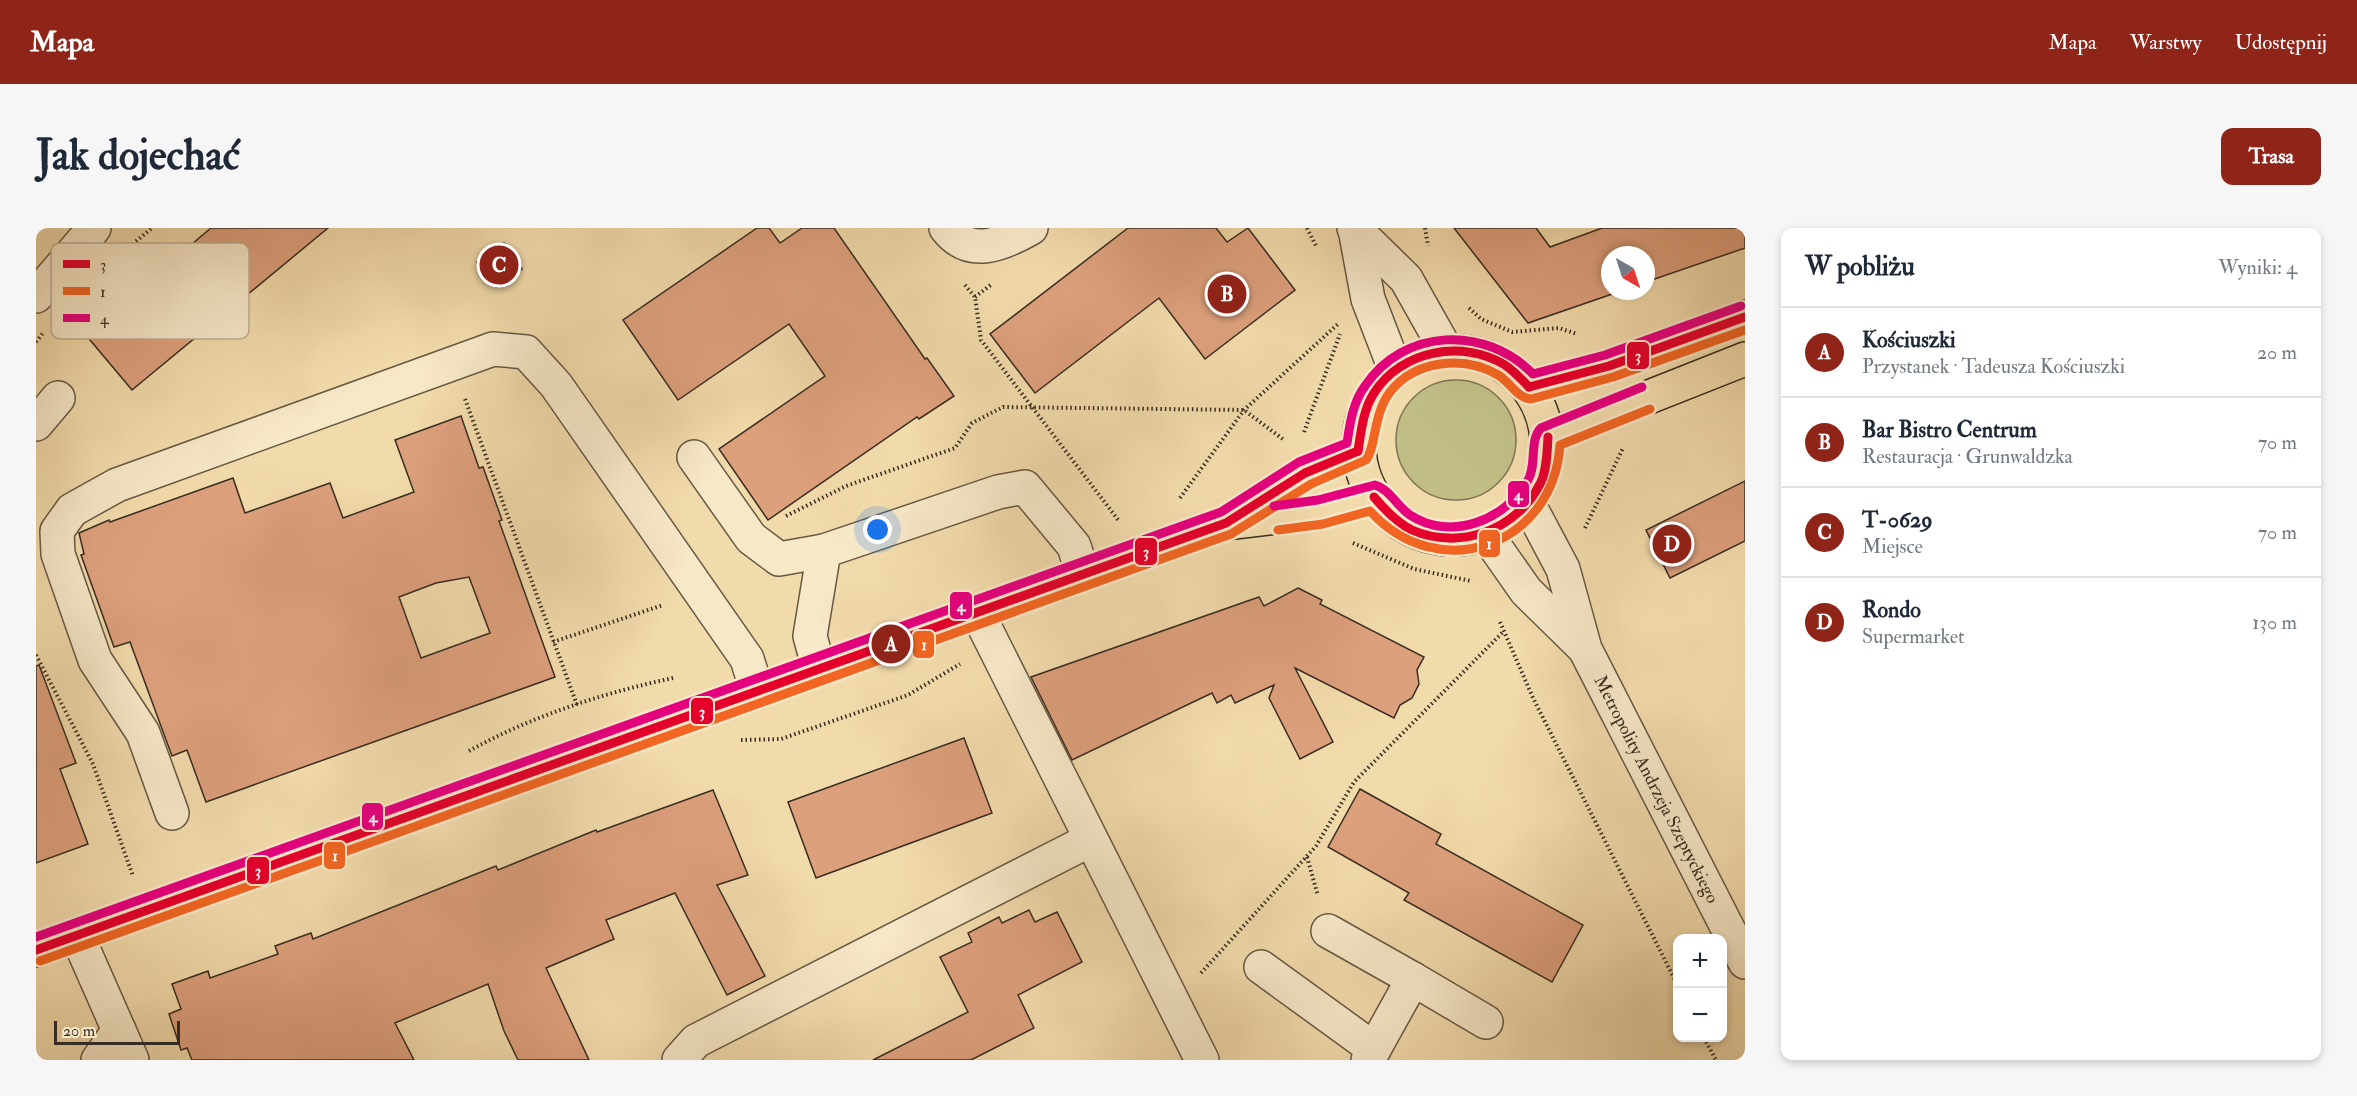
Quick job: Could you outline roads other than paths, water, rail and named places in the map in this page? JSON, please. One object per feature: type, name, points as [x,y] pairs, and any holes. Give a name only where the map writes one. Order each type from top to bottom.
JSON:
[{"type":"main road","points":[[1529,387],[1609,366],[1745,317]]},
{"type":"main road","points":[[1446,350],[1478,353],[1506,366],[1529,387],[1542,411],[1548,437],[1547,461],[1540,483],[1528,503],[1510,521],[1486,534],[1461,539],[1436,538],[1412,530],[1391,517],[1374,497],[1363,475],[1358,451],[1362,420],[1374,392],[1395,369],[1419,356],[1446,350]]},
{"type":"main road","points":[[1548,437],[1745,359]]},
{"type":"main road","points":[[1226,524],[1305,473],[1358,451]]},
{"type":"main road","points":[[36,950],[1226,524],[1320,512],[1374,497]]},
{"type":"street","points":[[81,243],[94,228]]},
{"type":"street","points":[[946,228],[951,235],[968,246],[992,247],[1031,228]]},
{"type":"street","points":[[1355,228],[1406,279],[1446,350]]},
{"type":"street","points":[[1355,228],[1368,299],[1395,369]]},
{"type":"street","points":[[36,296],[51,278]]},
{"type":"street","points":[[172,813],[142,733],[95,660],[58,554],[57,531],[72,510],[117,485],[493,350],[526,352],[556,385],[747,659],[757,691]]},
{"type":"street","points":[[36,424],[58,398]]},
{"type":"street","points":[[694,457],[751,538],[778,559],[824,551],[998,492],[1025,486],[1074,546],[1083,575]]},
{"type":"street","name":"Metropolity Andrzeja Szeptyckiego","points":[[1528,503],[1563,569],[1585,649],[1745,962]]},
{"type":"street","name":"Metropolity Andrzeja Szeptyckiego","points":[[1486,534],[1526,591],[1585,649]]},
{"type":"street","points":[[819,669],[810,636],[824,551]]},
{"type":"street","points":[[977,612],[1202,1060]]},
{"type":"street","points":[[679,1060],[696,1041],[1090,840]]},
{"type":"street","points":[[1328,931],[1486,1022]]},
{"type":"street","points":[[76,935],[132,1060]]},
{"type":"street","points":[[1261,967],[1371,1055],[1413,979]]},
{"type":"street","points":[[98,1060],[119,1030]]},
{"type":"place","name":"T-0629","points":[[499,265]]},
{"type":"place","name":"Bar Bistro Centrum","points":[[1227,294]]},
{"type":"place","name":"Rondo","points":[[1672,544]]},
{"type":"place","name":"Kościuszki","points":[[891,644]]}]
